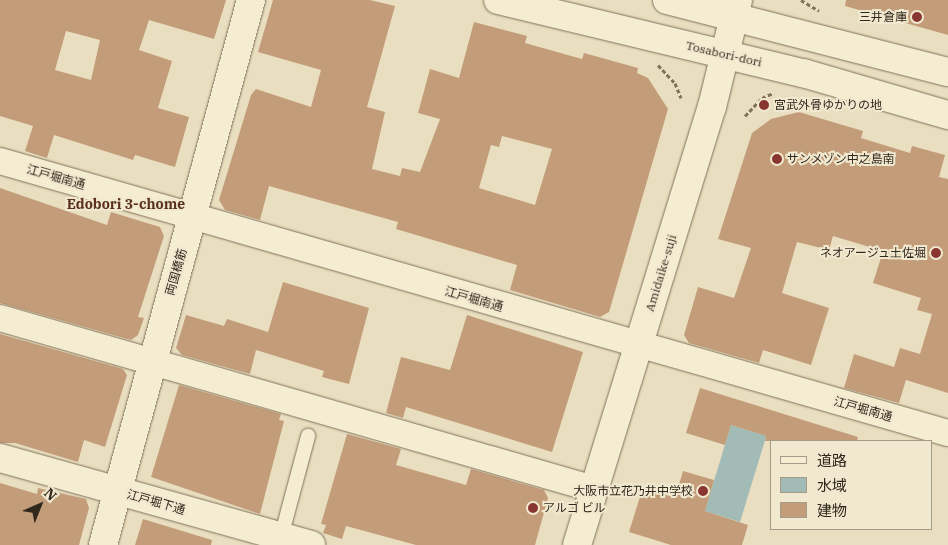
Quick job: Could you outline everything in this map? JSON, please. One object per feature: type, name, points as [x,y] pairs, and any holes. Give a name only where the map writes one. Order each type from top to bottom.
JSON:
[{"type":"street","name":"両国橋筋","points":[[102,545],[251,0]]},
{"type":"street","name":"Tosabori-dori","points":[[498,0],[803,72],[948,115]]},
{"type":"street","points":[[667,0],[736,7],[948,72]]},
{"type":"street","name":"Amidaike-suji","points":[[577,545],[639,345],[725,55],[736,7]]},
{"type":"street","name":"江戸堀南通","points":[[0,161],[948,433]]},
{"type":"street","points":[[0,318],[152,359],[594,489]]},
{"type":"street","name":"江戸堀下通","points":[[0,458],[311,545]]},
{"type":"lane","points":[[281,537],[308,436]]},
{"type":"path","points":[[801,0],[820,12]]},
{"type":"path","points":[[649,60],[675,83],[681,98]]},
{"type":"path","points":[[745,116],[762,98],[782,93]]},
{"type":"water","points":[[731,425],[766,436],[740,522],[705,511]]},
{"type":"building","points":[[0,0],[226,0],[214,39],[149,20],[139,50],[172,61],[158,108],[189,117],[175,167],[135,155],[133,160],[54,135],[47,158],[25,151],[33,126],[0,116]],"holes":[[[66,31],[100,40],[91,80],[55,70]]]},
{"type":"building","points":[[273,0],[370,0],[395,6],[367,107],[385,112],[372,169],[400,176],[402,168],[420,172],[440,119],[418,113],[430,69],[459,78],[474,22],[527,36],[525,43],[582,59],[584,53],[638,68],[637,73],[648,78],[668,109],[609,312],[600,317],[510,290],[517,265],[396,229],[398,222],[269,186],[260,220],[225,210],[219,200],[251,95],[256,89],[311,107],[321,70],[258,52]],"holes":[[[502,136],[552,149],[535,205],[479,188],[491,145],[499,147]]]},
{"type":"building","name":"三井倉庫","points":[[846,0],[948,0],[948,35],[845,6]]},
{"type":"building","points":[[799,112],[863,131],[861,138],[910,153],[912,146],[945,155],[939,177],[948,179],[948,393],[906,380],[899,403],[844,388],[854,354],[894,367],[900,348],[920,354],[932,314],[917,310],[921,298],[873,283],[883,251],[833,236],[829,250],[797,242],[782,293],[829,308],[811,365],[763,350],[759,363],[689,343],[684,335],[698,287],[734,298],[751,248],[718,239],[752,133],[771,119]]},
{"type":"building","points":[[0,188],[107,225],[111,212],[160,227],[164,236],[138,317],[144,318],[138,335],[131,340],[0,303]]},
{"type":"building","points":[[283,282],[369,308],[349,384],[322,377],[324,371],[256,350],[250,374],[182,355],[176,348],[186,315],[224,326],[227,319],[268,332]]},
{"type":"building","points":[[467,315],[583,352],[552,452],[406,407],[403,418],[386,413],[401,357],[450,370]]},
{"type":"building","points":[[0,334],[123,369],[127,375],[105,447],[84,440],[78,462],[15,443],[0,443]]},
{"type":"building","points":[[179,385],[281,414],[279,420],[284,421],[260,514],[151,477]]},
{"type":"building","points":[[700,388],[858,437],[857,440],[765,441],[766,436],[731,425],[725,445],[686,433]]},
{"type":"building","points":[[347,434],[401,449],[396,465],[466,485],[471,469],[544,490],[548,498],[535,545],[416,545],[346,526],[342,539],[323,533],[326,525],[321,524]]},
{"type":"building","points":[[683,471],[714,480],[705,511],[748,525],[742,545],[671,545],[629,532],[643,487],[675,498]]},
{"type":"building","points":[[0,483],[37,494],[38,488],[86,499],[89,508],[79,545],[0,545]]},
{"type":"building","points":[[143,519],[212,540],[211,545],[135,545]]},
{"type":"place","name":"三井倉庫","points":[[917,17]]},
{"type":"place","name":"宮武外骨ゆかりの地","points":[[764,105]]},
{"type":"place","name":"サンメゾン中之島南","points":[[777,159]]},
{"type":"place","name":"ネオアージュ土佐堀","points":[[936,253]]},
{"type":"place","name":"大阪市立花乃井中学校","points":[[703,491]]},
{"type":"place","name":"アルゴ ビル","points":[[533,508]]},
{"type":"district","name":"Edobori 3-chome","points":[[126,204]]}]
